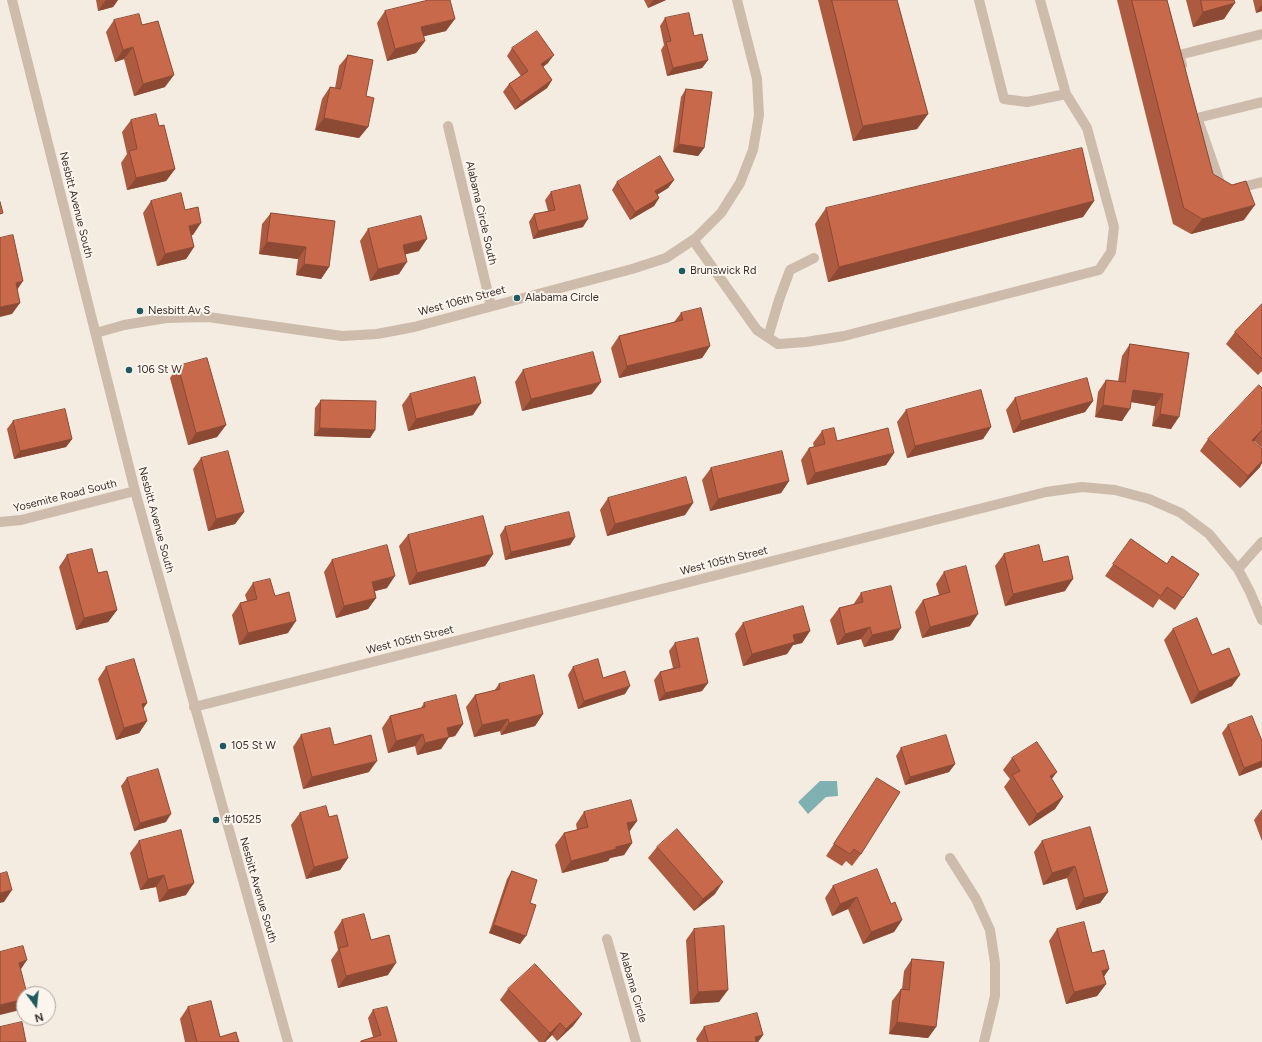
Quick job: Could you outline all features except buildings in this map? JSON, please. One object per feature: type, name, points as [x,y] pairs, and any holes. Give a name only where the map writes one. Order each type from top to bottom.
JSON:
[{"type":"street","name":"Nesbitt Avenue South","points":[[12,0],[135,491],[288,1042]]},
{"type":"street","name":"West 106th Street","points":[[96,333],[166,318],[208,317],[342,336],[377,334],[414,327],[632,269],[666,258],[693,240],[721,213],[740,183],[754,150],[759,115],[757,80],[737,0]]},
{"type":"street","points":[[979,0],[1004,99],[1028,102],[1066,94]]},
{"type":"street","points":[[693,240],[757,330],[778,344],[806,342],[844,336],[1099,270],[1111,252],[1114,227],[1087,128],[1066,94],[1040,0]]},
{"type":"street","points":[[1185,76],[1178,52],[1262,34]]},
{"type":"street","points":[[1262,102],[1196,115],[1223,192],[1262,182]]},
{"type":"street","name":"Alabama Circle South","points":[[448,126],[491,306]]},
{"type":"street","points":[[768,337],[778,300],[790,270],[814,258]]},
{"type":"street","name":"West 105th Street","points":[[194,706],[1046,492],[1082,487],[1116,490],[1149,499],[1181,513],[1209,534],[1238,569],[1262,620]]},
{"type":"street","name":"Yosemite Road South","points":[[0,522],[21,520],[135,491]]},
{"type":"street","points":[[1238,569],[1262,542]]},
{"type":"street","points":[[950,858],[976,899],[990,930],[996,963],[995,996],[984,1042]]},
{"type":"street","name":"Alabama Circle","points":[[607,939],[636,1042]]},
{"type":"water","points":[[820,781],[837,781],[838,796],[826,797],[808,814],[798,802]]},
{"type":"place","name":"Brunswick Rd","points":[[682,271]]},
{"type":"place","name":"Alabama Circle","points":[[517,298]]},
{"type":"place","name":"Nesbitt Av S","points":[[140,311]]},
{"type":"place","name":"106 St W","points":[[129,370]]},
{"type":"place","name":"105 St W","points":[[223,746]]},
{"type":"place","name":"#10525","points":[[216,820]]}]
